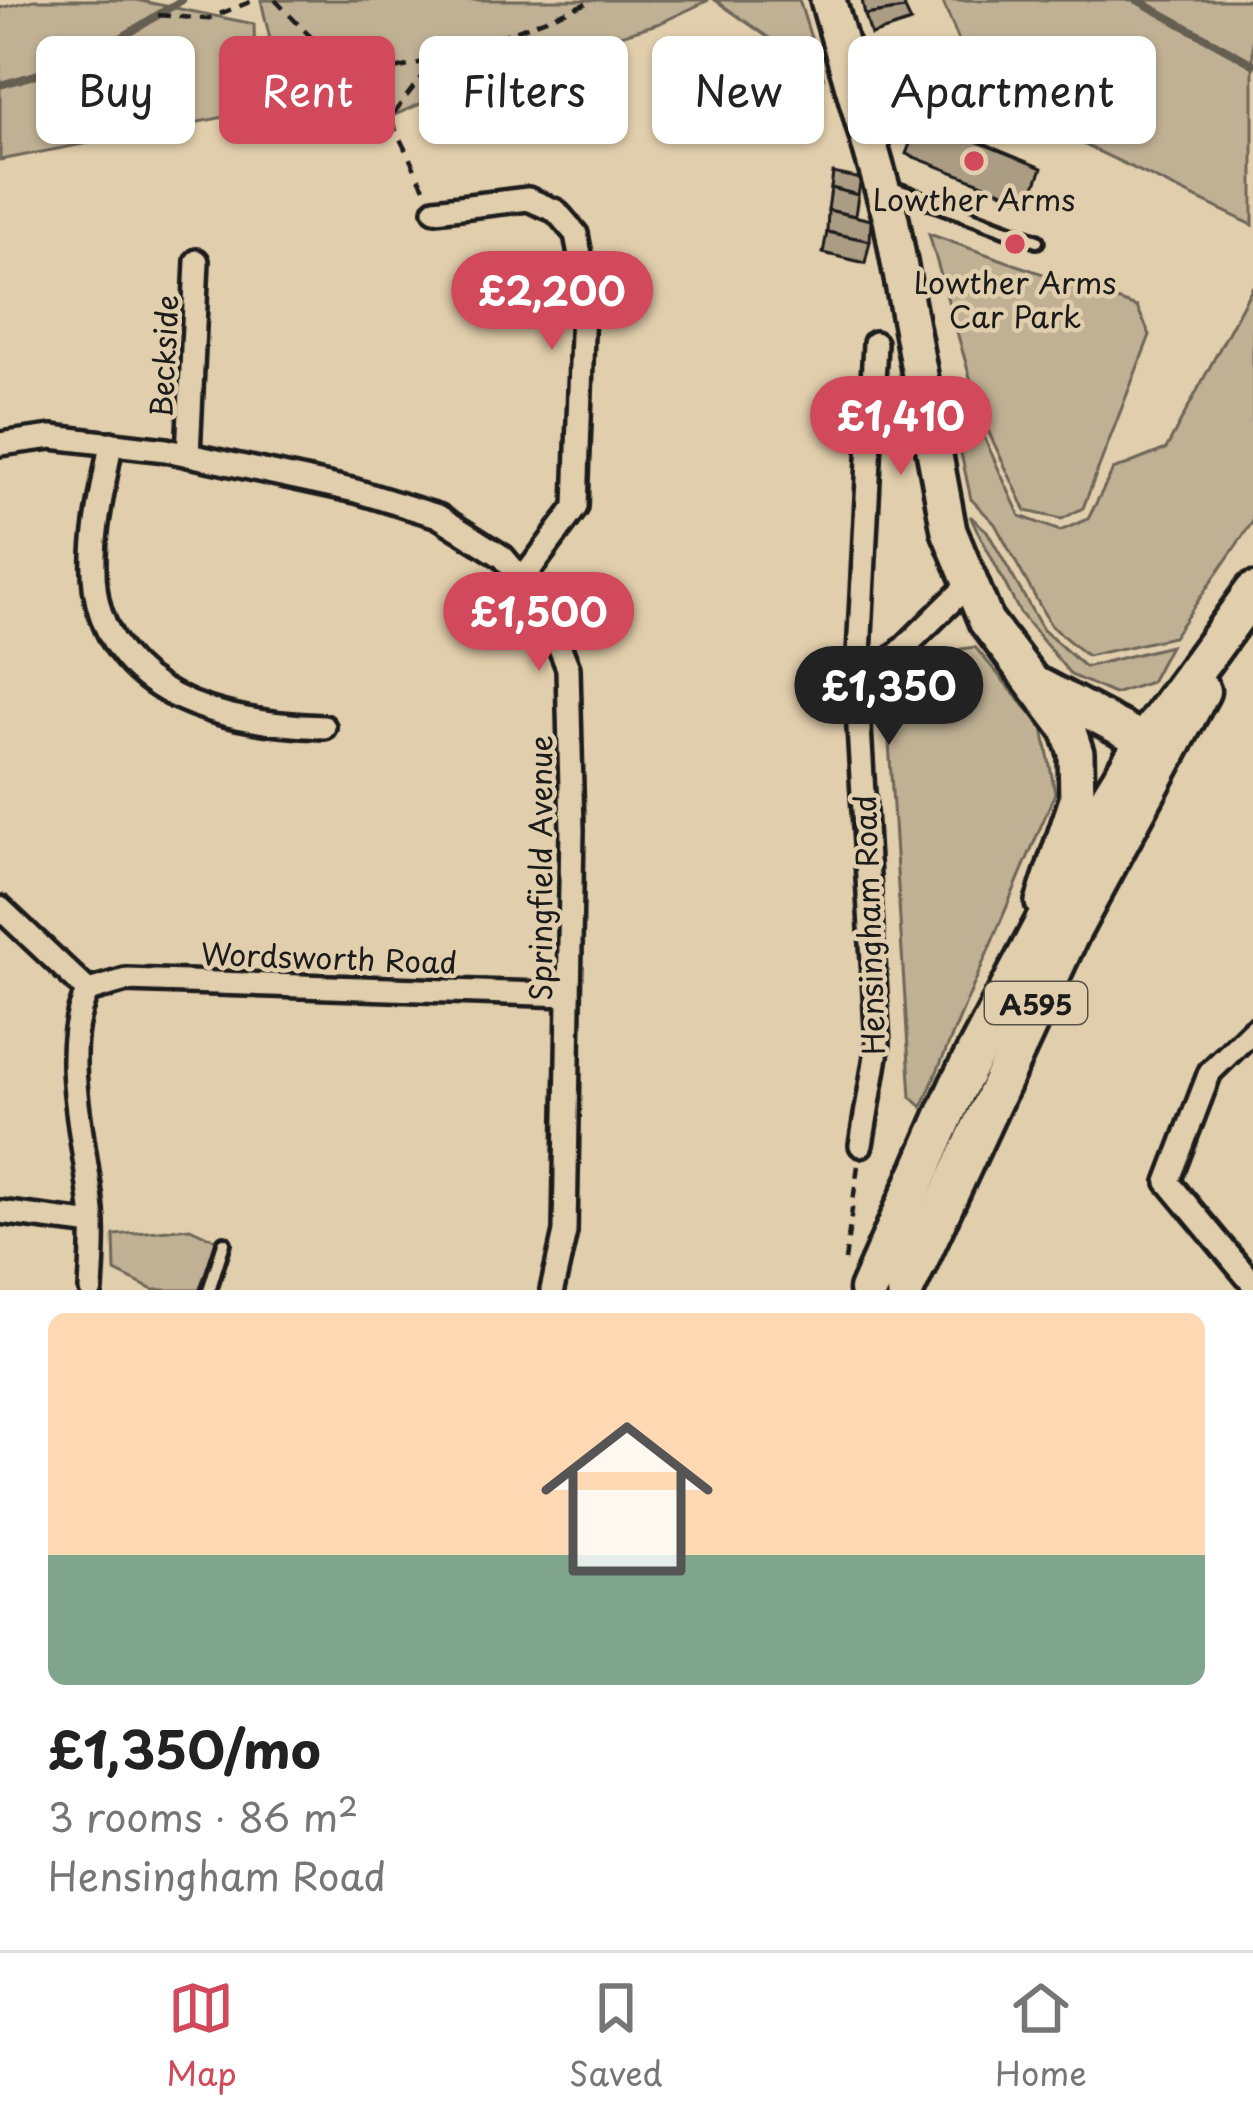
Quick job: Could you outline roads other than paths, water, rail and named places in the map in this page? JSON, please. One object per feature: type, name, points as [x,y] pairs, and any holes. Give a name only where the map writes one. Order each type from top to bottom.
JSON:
[{"type":"highway","name":"A595","points":[[856,1281],[1022,965],[1148,753],[1244,606]]},
{"type":"highway","name":"A595","points":[[905,1290],[1148,753]]},
{"type":"main road","points":[[831,10],[883,185],[932,459],[969,584],[986,622],[1068,729],[1076,754],[1076,800],[1022,965]]},
{"type":"main road","points":[[1035,684],[1148,753]]},
{"type":"main road","points":[[1068,729],[1148,753]]},
{"type":"street","points":[[435,210],[528,200],[556,211],[576,234],[584,276],[575,507],[522,580]]},
{"type":"street","name":"Beckside","points":[[188,455],[197,261]]},
{"type":"street","name":"Hensingham Road","points":[[861,1145],[878,1044],[857,694],[875,344]]},
{"type":"street","name":"Springfield Avenue","points":[[0,444],[52,436],[111,443],[356,490],[438,515],[503,556],[542,602],[568,668],[565,1232],[552,1290]]},
{"type":"street","points":[[111,443],[97,538],[99,608],[127,664],[190,705],[264,725],[324,728]]},
{"type":"street","points":[[857,694],[969,584]]},
{"type":"street","points":[[0,908],[88,991],[76,1013],[78,1107],[93,1224],[94,1289]]},
{"type":"street","name":"Wordsworth Road","points":[[88,991],[126,980],[569,994]]},
{"type":"street","points":[[1253,1030],[1210,1072],[1168,1181],[1253,1284]]},
{"type":"street","points":[[0,1212],[93,1224]]},
{"type":"lane","points":[[883,185],[1037,241]]},
{"type":"lane","points":[[209,1290],[224,1243]]},
{"type":"waterway","points":[[0,85],[84,61],[182,0]]},
{"type":"waterway","points":[[1137,0],[1253,64]]},
{"type":"place","name":"Lowther Arms","points":[[974,161]]},
{"type":"place","name":"Lowther Arms Car Park","points":[[1015,244]]}]
